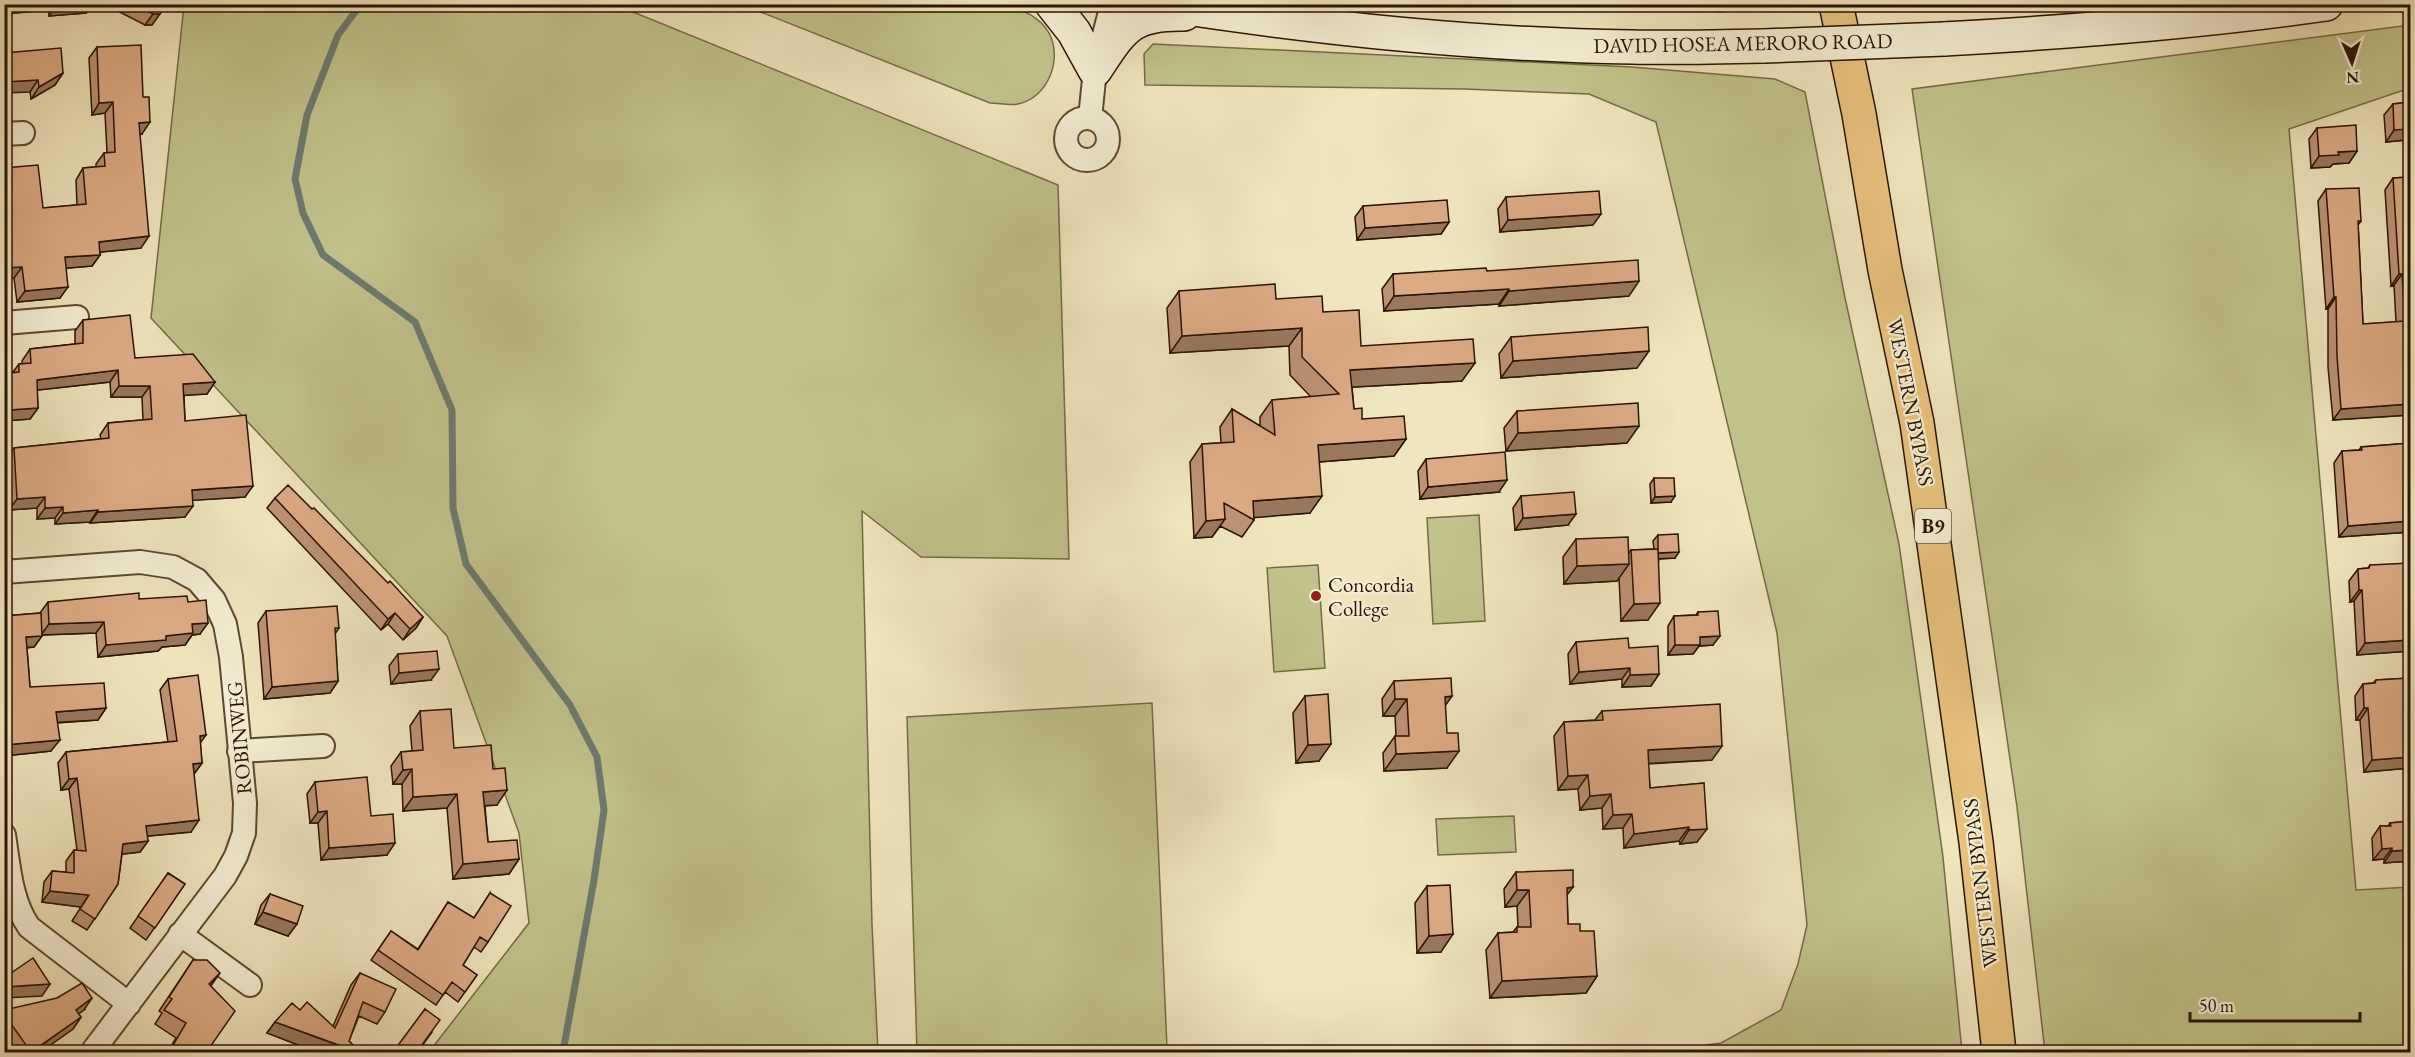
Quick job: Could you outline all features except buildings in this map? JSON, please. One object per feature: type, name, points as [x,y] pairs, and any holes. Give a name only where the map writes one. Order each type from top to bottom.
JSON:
[{"type":"highway","name":"WESTERN BYPASS","points":[[1836,4],[1859,114],[1885,270],[1918,434],[1976,842],[1999,1053]]},
{"type":"main road","points":[[1052,4],[1074,32],[1095,70],[1116,39],[1128,26],[1140,18],[1217,9]]},
{"type":"main road","name":"DAVID HOSEA MERORO ROAD","points":[[1160,4],[1447,38],[1631,47],[1764,46],[1944,39],[2054,32],[2281,11],[2326,4]]},
{"type":"street","points":[[1090,118],[1095,70],[1112,4]]},
{"type":"street","points":[[4,323],[78,317]]},
{"type":"street","name":"ROBINWEG","points":[[4,572],[140,562],[173,567],[197,580],[214,600],[225,624],[231,657],[245,803],[244,833],[236,856],[225,876],[92,1053]]},
{"type":"street","points":[[239,751],[323,746]]},
{"type":"street","points":[[4,835],[12,885],[21,916],[30,927],[129,1004]]},
{"type":"street","points":[[180,934],[250,985]]},
{"type":"green space","points":[[1755,4],[1722,12],[1634,5]]},
{"type":"green space","points":[[184,5],[616,5],[1058,185],[1069,559],[921,557],[862,511],[872,925],[878,1052],[429,1052],[529,923],[519,833],[447,636],[151,318]]},
{"type":"green space","points":[[743,5],[1007,5],[1031,15],[1045,27],[1053,43],[1053,65],[1045,86],[1029,100],[1015,105],[990,103]]},
{"type":"green space","points":[[2410,25],[2410,88],[2289,129],[2356,890],[2410,887],[2410,1052],[2045,1052],[2017,807],[1912,89]]},
{"type":"green space","points":[[1153,44],[1632,67],[1775,79],[1805,92],[1845,298],[1899,544],[1943,857],[1962,1052],[1656,1052],[1721,1043],[1781,1010],[1798,964],[1807,925],[1777,633],[1656,122],[1589,94],[1464,89],[1145,85],[1144,54]]},
{"type":"green space","points":[[1479,515],[1485,621],[1433,624],[1427,518]]},
{"type":"green space","points":[[1318,565],[1325,668],[1274,672],[1267,568]]},
{"type":"green space","points":[[1152,703],[1167,1048],[1095,1052],[917,1052],[907,717]]},
{"type":"green space","points":[[1514,816],[1516,852],[1438,855],[1436,819]]},
{"type":"waterway","points":[[361,4],[338,35],[307,115],[295,179],[303,213],[323,255],[415,322],[452,410],[453,508],[466,564],[570,705],[597,757],[604,810],[594,880],[563,1052]]},
{"type":"place","name":"Concordia College","points":[[1316,596]]}]
